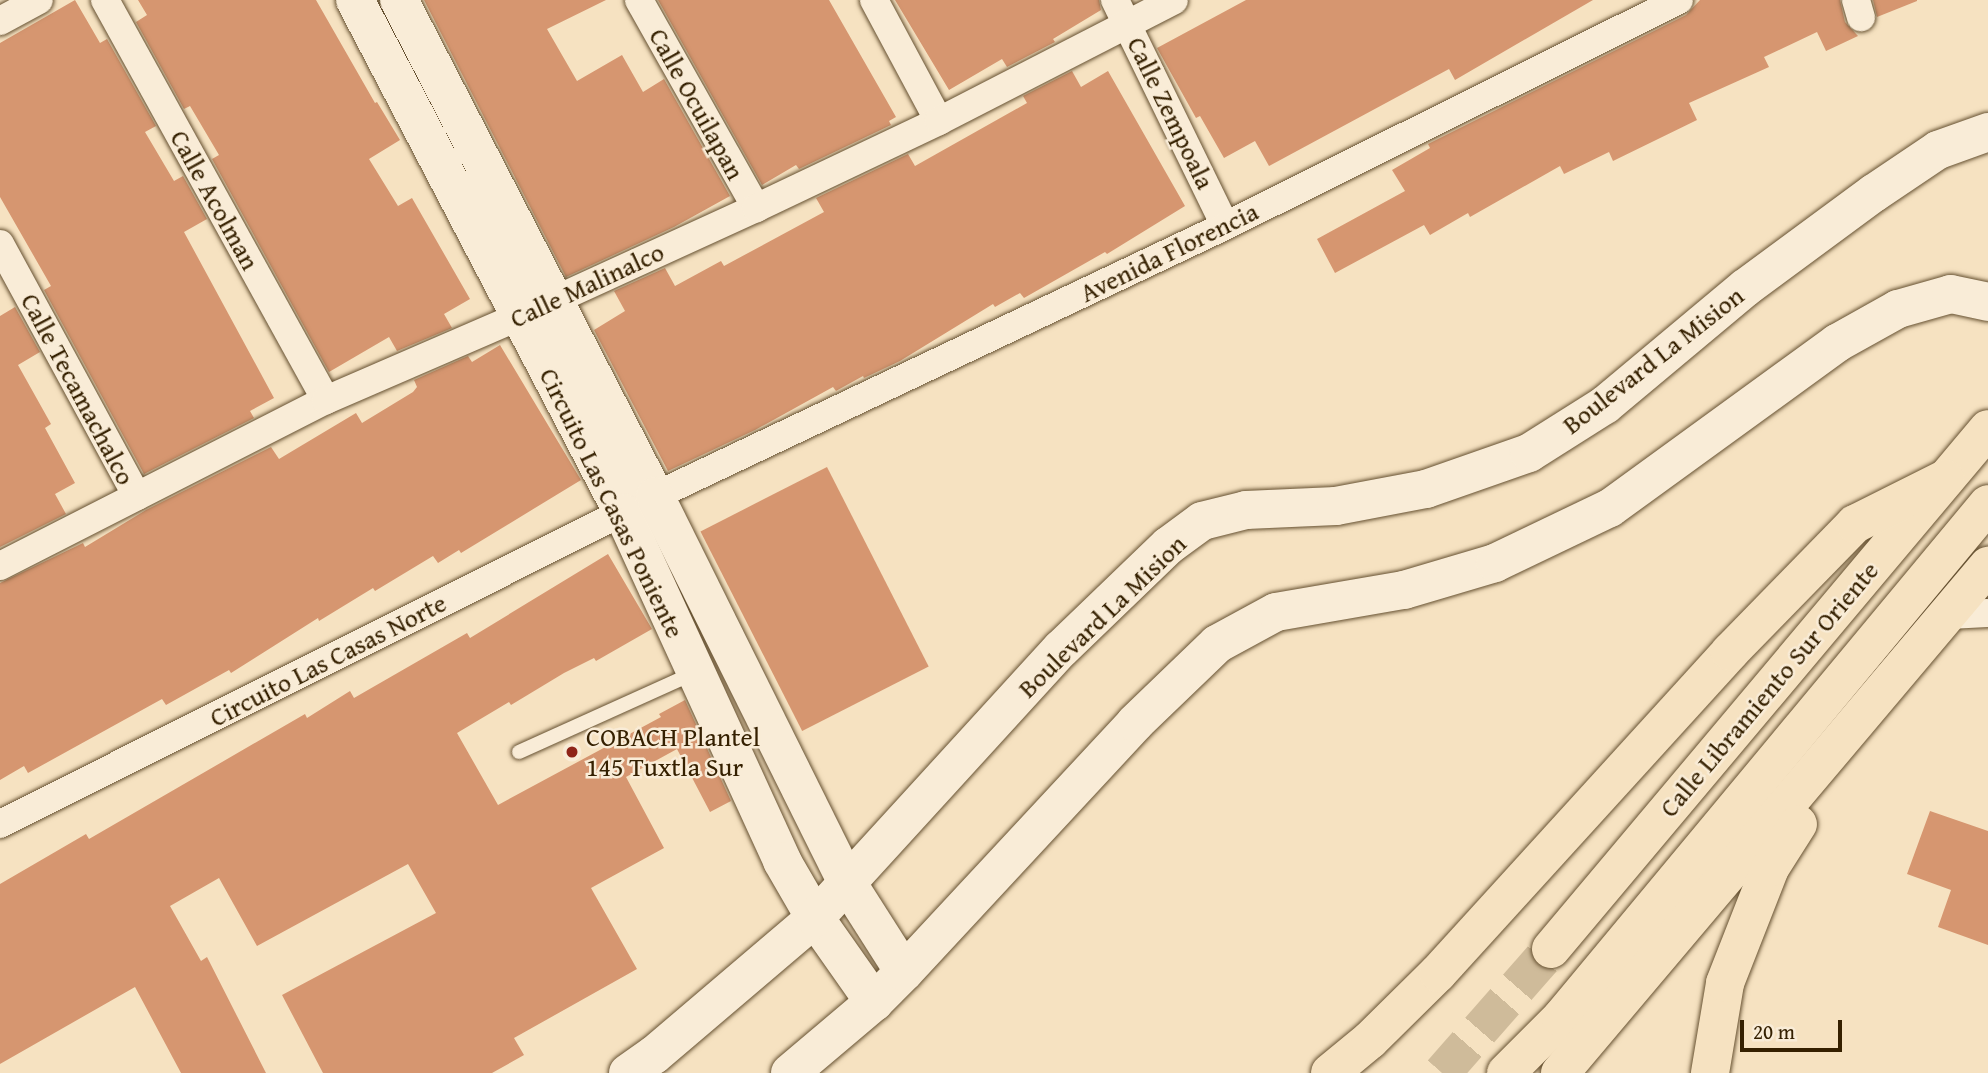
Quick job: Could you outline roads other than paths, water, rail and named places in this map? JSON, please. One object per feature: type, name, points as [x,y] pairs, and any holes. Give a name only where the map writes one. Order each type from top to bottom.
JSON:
[{"type":"main road","name":"Calle Libramiento Sur Oriente","points":[[1550,949],[1988,429]]},
{"type":"main road","points":[[1330,1073],[1370,1040],[1438,973],[1730,652],[1855,524],[1945,480]]},
{"type":"main road","points":[[1506,1073],[1561,1018],[1988,504]]},
{"type":"main road","points":[[1560,1073],[1988,566]]},
{"type":"main road","points":[[1710,1073],[1725,983],[1770,868],[1884,691]]},
{"type":"street","points":[[0,21],[39,0]]},
{"type":"street","name":"Calle Acolman","points":[[105,0],[326,400]]},
{"type":"street","name":"Circuito Las Casas Poniente","points":[[355,0],[520,316],[639,504],[848,884],[904,972]]},
{"type":"street","name":"Circuito Las Casas Poniente","points":[[399,0],[554,300],[639,504],[694,673],[782,860],[814,918],[874,1002]]},
{"type":"street","name":"Calle Ocuilapan","points":[[639,0],[756,208]]},
{"type":"street","points":[[874,0],[939,121]]},
{"type":"street","name":"Calle Malinalco","points":[[0,566],[326,400],[520,316],[939,121],[1121,12],[1174,0]]},
{"type":"street","name":"Avenida Florencia","points":[[639,504],[1225,226],[1679,0]]},
{"type":"street","name":"Calle Zempoala","points":[[1121,12],[1225,226]]},
{"type":"street","name":"Boulevard La Mision","points":[[628,1073],[814,918],[1061,649],[1168,546],[1202,521],[1246,510],[1336,506],[1426,489],[1529,453],[1605,405],[1745,288],[1874,193],[1938,150],[1988,132]]},
{"type":"street","name":"Calle Tecamachalco","points":[[0,244],[137,496]]},
{"type":"street","points":[[790,1073],[874,1002],[904,972],[1135,723],[1217,644],[1276,612],[1404,590],[1494,563],[1610,508],[1836,342],[1898,309],[1951,294],[1988,302]]},
{"type":"street","name":"Circuito Las Casas Norte","points":[[0,824],[639,504]]},
{"type":"street","points":[[1948,615],[1988,613]]},
{"type":"lane","points":[[519,752],[694,673]]},
{"type":"tunnel","points":[[1442,1073],[1551,949]]},
{"type":"place","name":"COBACH Plantel 145 Tuxtla Sur","points":[[572,752]]}]
